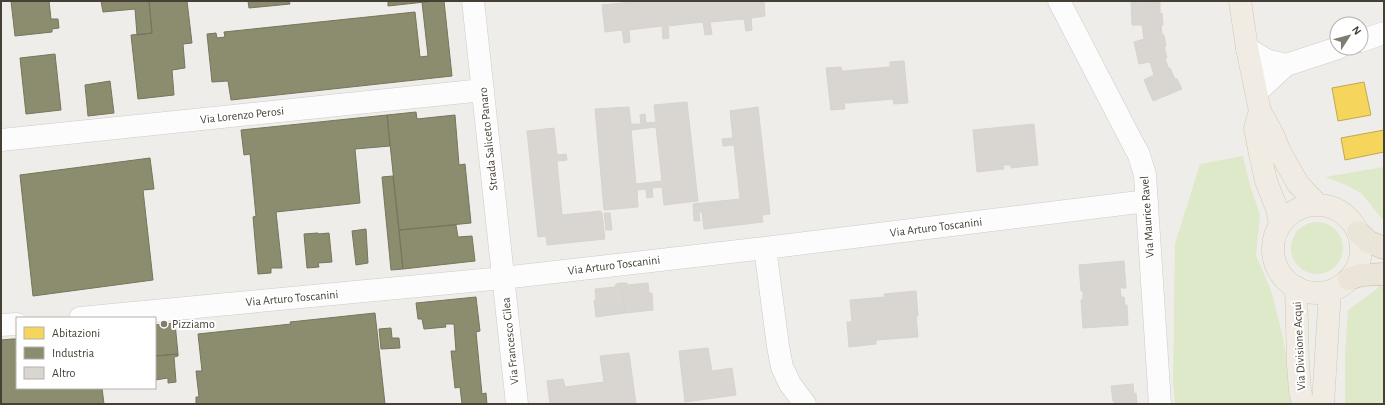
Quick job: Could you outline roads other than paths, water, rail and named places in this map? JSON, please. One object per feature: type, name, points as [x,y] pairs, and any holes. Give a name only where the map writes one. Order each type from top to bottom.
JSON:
[{"type":"highway","points":[[1358,232],[1369,242],[1384,248]]},
{"type":"highway","points":[[1349,279],[1384,274]]},
{"type":"main road","points":[[1240,1],[1247,48],[1259,103],[1298,184],[1318,205]]},
{"type":"main road","points":[[1259,103],[1255,128],[1266,181],[1277,209],[1280,224]]},
{"type":"main road","points":[[1318,205],[1333,208],[1343,213],[1351,221],[1358,232],[1361,248],[1356,270],[1349,279],[1340,287],[1330,291],[1317,293],[1296,288],[1285,280],[1278,270],[1274,260],[1273,249],[1274,239],[1280,224],[1290,214],[1298,209],[1318,205]]},
{"type":"main road","name":"Via Divisione Acqui","points":[[1296,288],[1298,364],[1300,391],[1303,404]]},
{"type":"main road","name":"Via Divisione Acqui","points":[[1323,404],[1330,291]]},
{"type":"street","name":"Strada Saliceto Panaro","points":[[473,1],[503,278]]},
{"type":"street","name":"Via Maurice Ravel","points":[[1059,1],[1139,155],[1146,174],[1160,404]]},
{"type":"street","points":[[1369,38],[1384,33]]},
{"type":"street","points":[[1247,48],[1266,60],[1286,65]]},
{"type":"street","points":[[1259,103],[1260,89],[1286,65],[1329,51]]},
{"type":"street","name":"Via Lorenzo Perosi","points":[[1,140],[483,90]]},
{"type":"street","name":"Via Arturo Toscanini","points":[[91,317],[503,278],[765,248],[1147,201]]},
{"type":"street","points":[[765,248],[782,367],[790,384],[805,404]]},
{"type":"street","name":"Via Francesco Cilea","points":[[503,278],[517,404]]},
{"type":"street","points":[[1,326],[16,324]]},
{"type":"place","name":"Pizziamo","points":[[164,324]]}]
